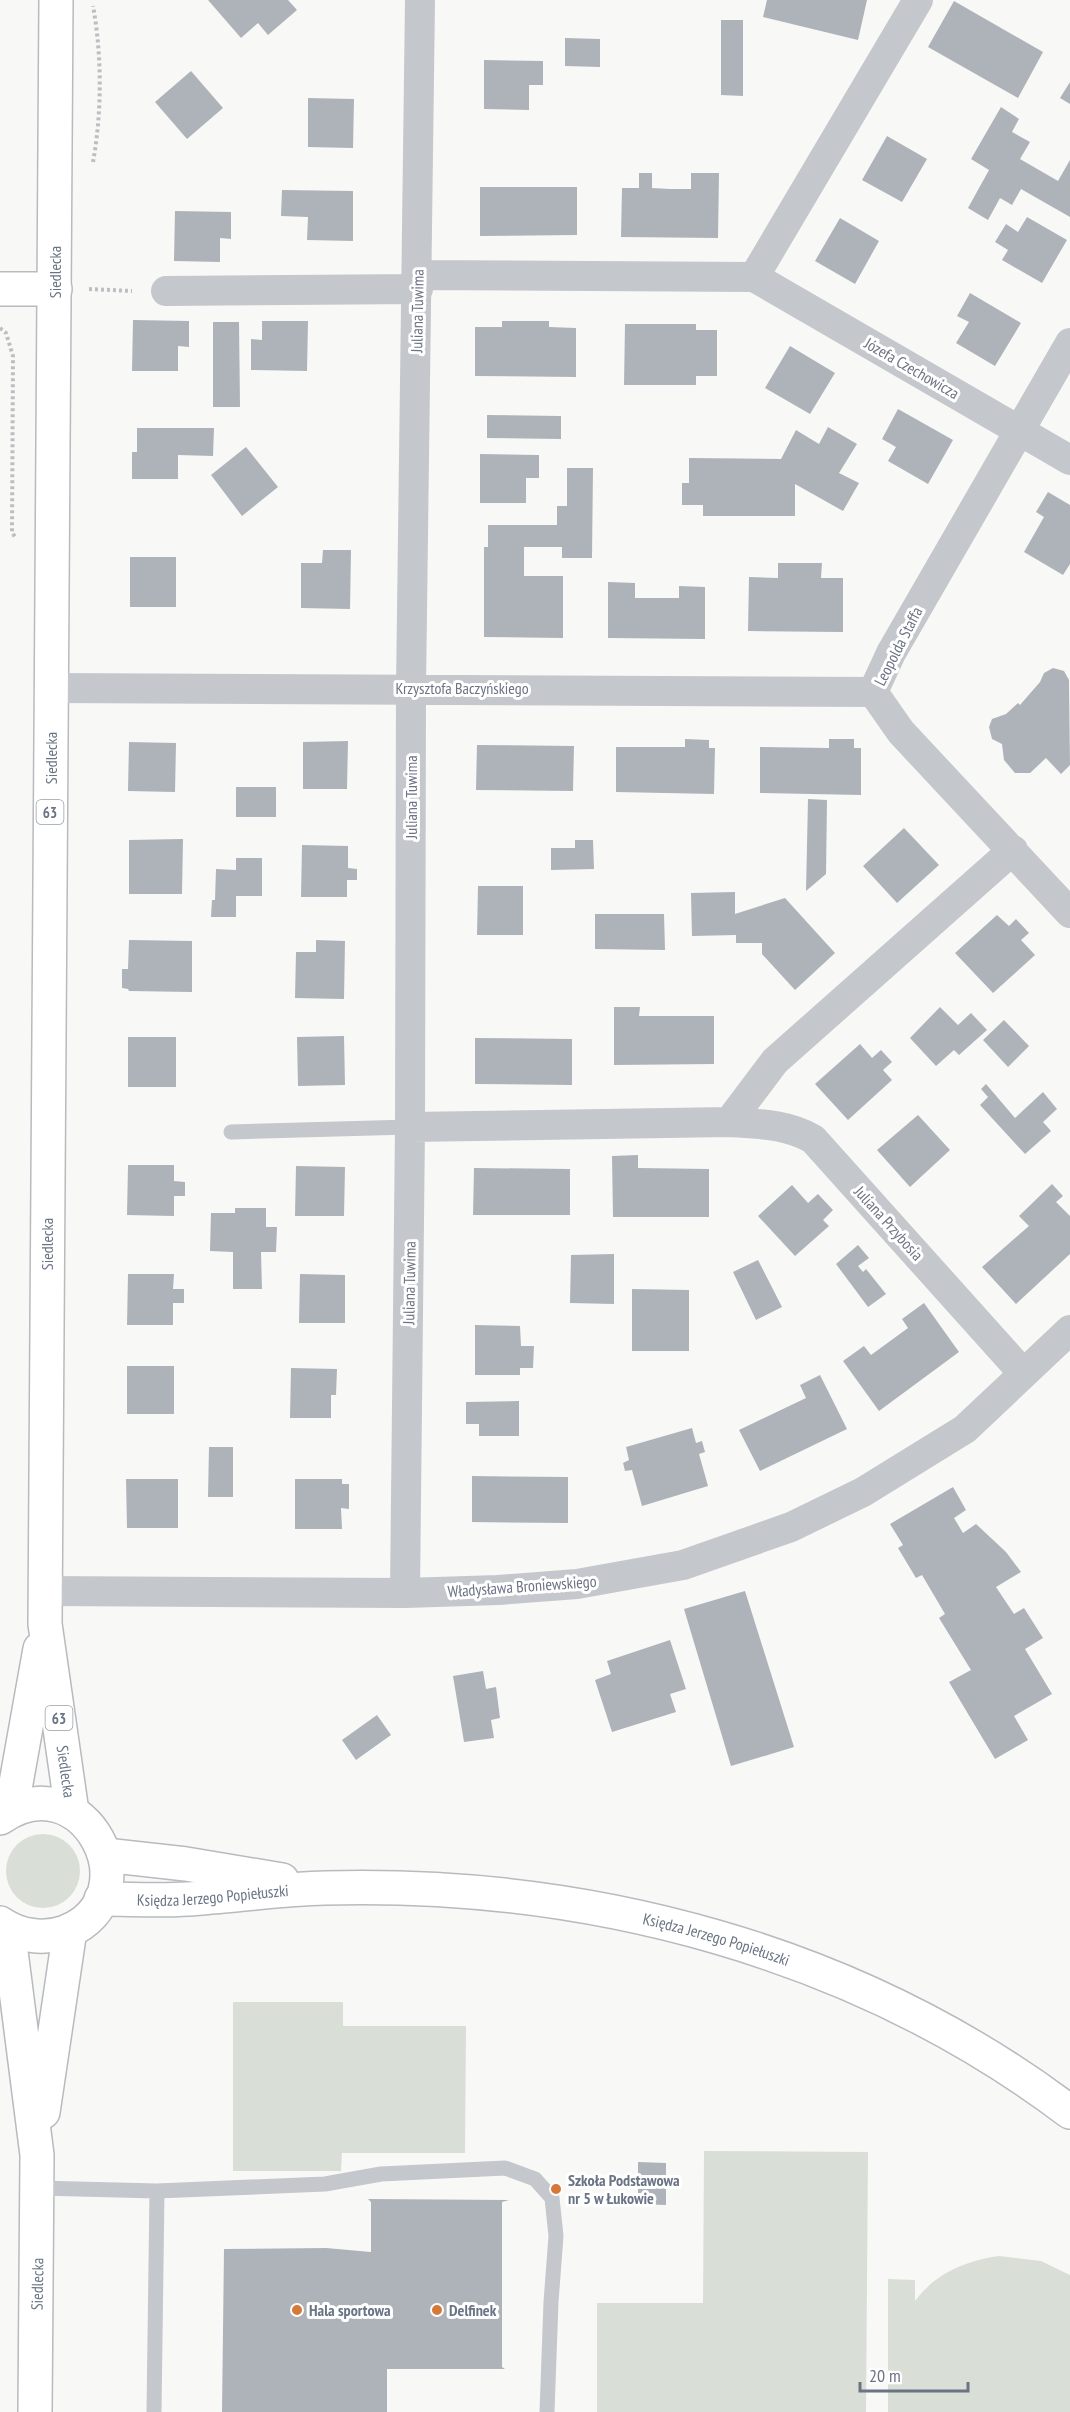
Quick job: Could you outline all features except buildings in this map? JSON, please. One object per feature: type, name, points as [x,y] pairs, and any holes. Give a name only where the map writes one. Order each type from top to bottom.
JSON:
[{"type":"main road","name":"Siedlecka","points":[[56,0],[70,289],[51,688],[45,1624],[72,1812]]},
{"type":"main road","points":[[0,289],[70,289]]},
{"type":"main road","name":"Siedlecka","points":[[6,1814],[45,1624]]},
{"type":"main road","points":[[4,1925],[20,1933],[45,1937],[70,1930],[88,1917],[101,1899],[106,1884],[105,1855],[93,1830],[72,1812],[49,1804],[36,1804],[6,1814]]},
{"type":"main road","name":"Księdza Jerzego Popiełuszki","points":[[105,1855],[186,1864],[326,1888]]},
{"type":"main road","name":"Księdza Jerzego Popiełuszki","points":[[101,1899],[184,1899],[326,1888],[461,1891],[539,1898],[612,1909],[732,1940],[833,1978],[904,2010],[1010,2069],[1070,2112]]},
{"type":"main road","name":"Siedlecka","points":[[4,1925],[37,2156],[35,2412]]},
{"type":"main road","name":"Siedlecka","points":[[37,2156],[70,1930]]},
{"type":"street","name":"Juliana Tuwima","points":[[405,1593],[410,1127],[411,688],[420,0]]},
{"type":"street","points":[[754,277],[918,0]]},
{"type":"street","name":"Józefa Czechowicza","points":[[166,291],[418,282],[754,277],[1070,460]]},
{"type":"street","name":"Leopolda Staffa","points":[[1070,343],[891,653],[873,693],[902,732],[1070,913]]},
{"type":"street","name":"Krzysztofa Baczyńskiego","points":[[51,688],[411,688],[873,693]]},
{"type":"street","points":[[729,1122],[775,1061],[1013,850]]},
{"type":"street","name":"Juliana Przybosia","points":[[410,1127],[729,1122],[772,1124],[795,1129],[813,1139],[1023,1373]]},
{"type":"street","name":"Władysława Broniewskiego","points":[[45,1591],[405,1593],[577,1584],[682,1565],[791,1527],[863,1492],[965,1429],[1070,1330]]},
{"type":"lane","points":[[231,1132],[410,1127]]},
{"type":"lane","points":[[38,2188],[157,2191],[325,2184],[381,2174],[505,2168],[535,2179],[552,2198],[556,2236],[547,2412]]},
{"type":"lane","points":[[154,2412],[157,2191]]},
{"type":"path","points":[[70,289],[166,291]]},
{"type":"shaded area","points":[[43,1834],[57,1837],[69,1845],[77,1857],[80,1871],[77,1885],[69,1897],[57,1905],[43,1908],[29,1905],[17,1897],[9,1885],[6,1871],[9,1857],[17,1845],[29,1837]]},
{"type":"shaded area","points":[[233,2002],[343,2002],[343,2026],[466,2026],[465,2153],[342,2153],[341,2171],[233,2171]]},
{"type":"shaded area","points":[[704,2151],[868,2152],[866,2412],[597,2412],[597,2303],[703,2303]]},
{"type":"shaded area","points":[[999,2256],[1041,2261],[1070,2275],[1070,2412],[888,2412],[888,2279],[915,2280],[915,2301],[932,2283],[952,2270],[974,2261]]},
{"type":"place","name":"Szkoła Podstawowa nr 5 w Łukowie","points":[[556,2189]]},
{"type":"place","name":"Hala sportowa","points":[[297,2310]]},
{"type":"place","name":"Delfinek","points":[[437,2310]]}]
